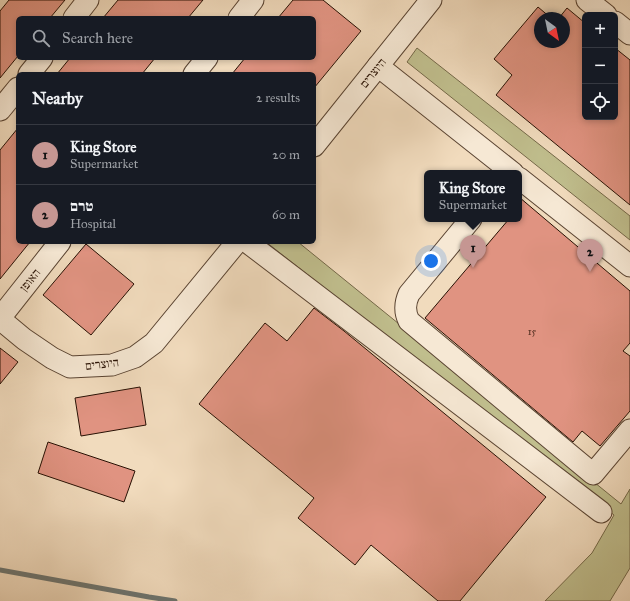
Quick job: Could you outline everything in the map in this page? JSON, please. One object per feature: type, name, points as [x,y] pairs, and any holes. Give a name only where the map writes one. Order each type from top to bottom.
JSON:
[{"type":"street","points":[[76,16],[88,0]]},
{"type":"street","points":[[241,16],[253,0]]},
{"type":"street","name":"היוצרים","points":[[316,144],[432,0]]},
{"type":"street","points":[[587,0],[602,12]]},
{"type":"street","points":[[618,24],[630,34]]},
{"type":"street","points":[[31,72],[40,60]]},
{"type":"street","points":[[196,72],[205,60]]},
{"type":"street","points":[[378,66],[508,170]]},
{"type":"street","points":[[0,110],[16,90]]},
{"type":"street","points":[[522,181],[630,266]]},
{"type":"street","points":[[469,222],[409,294],[406,302],[406,316],[408,321],[593,474],[630,430]]},
{"type":"street","name":"האופן","points":[[0,319],[58,244]]},
{"type":"street","name":"היוצרים","points":[[0,319],[24,339],[46,354],[70,366],[112,365],[135,357],[154,343],[235,244]]},
{"type":"street","points":[[249,244],[601,512]]},
{"type":"shaded area","points":[[417,48],[630,216],[630,240],[407,62]]},
{"type":"shaded area","points":[[269,244],[300,244],[621,504],[630,489],[630,568],[610,601],[545,601],[592,553],[614,515]]},
{"type":"building","points":[[9,0],[65,0],[52,16],[16,16],[16,58],[0,78],[0,11]]},
{"type":"building","points":[[118,0],[203,0],[190,16],[105,16]]},
{"type":"building","points":[[293,0],[323,0],[361,31],[316,86],[316,72],[234,72],[243,60],[316,60],[316,16],[280,16]]},
{"type":"building","points":[[538,7],[544,12],[534,12],[534,48],[570,48],[570,12],[564,12],[567,8],[582,20],[582,120],[618,120],[618,50],[630,60],[630,205],[496,95],[512,75],[494,59]]},
{"type":"building","points":[[68,60],[153,60],[144,72],[59,72]]},
{"type":"building","points":[[16,130],[16,244],[28,244],[0,279],[0,150]]},
{"type":"building","points":[[522,200],[630,291],[630,343],[623,351],[630,356],[630,411],[600,446],[582,431],[573,442],[425,318],[506,222],[522,222]]},
{"type":"building","points":[[86,244],[134,284],[91,335],[43,295]]},
{"type":"building","points":[[314,308],[546,497],[460,601],[438,601],[371,545],[355,565],[298,518],[314,498],[199,404],[265,323],[287,341]]},
{"type":"building","points":[[0,348],[18,362],[0,384]]},
{"type":"building","points":[[140,387],[146,425],[81,436],[75,398]]},
{"type":"building","points":[[48,442],[135,471],[124,502],[38,473]]},
{"type":"waterway","points":[[0,570],[175,601]]},
{"type":"place","name":"King Store","points":[[473,268]]},
{"type":"place","name":"טרם","points":[[590,272]]}]
